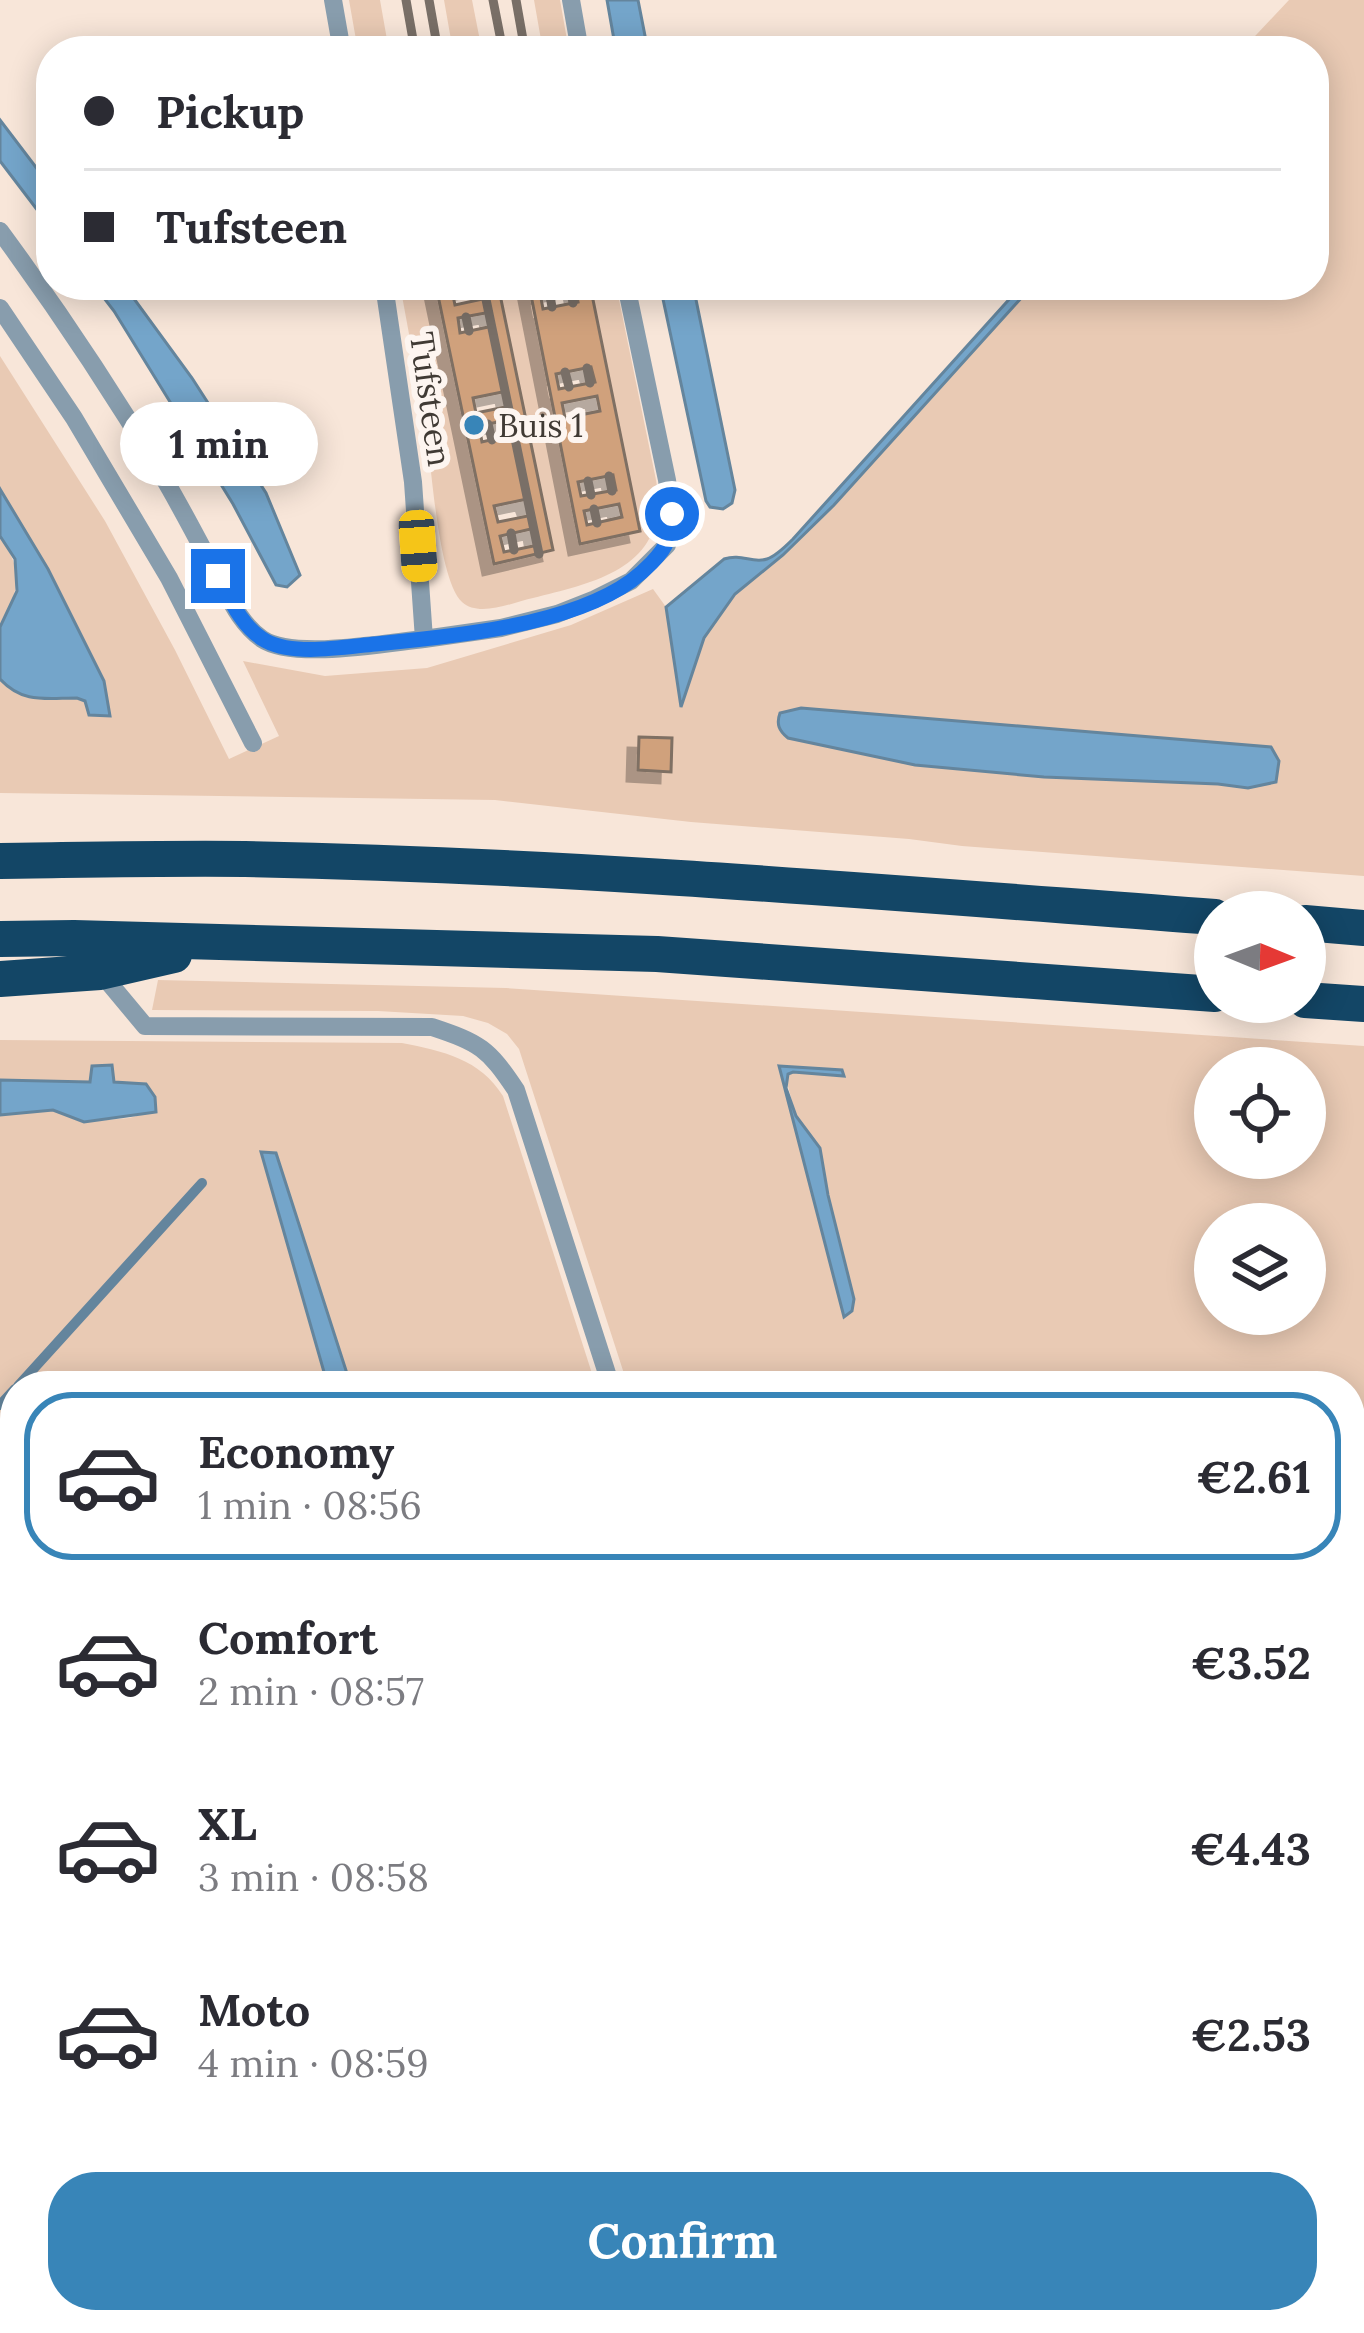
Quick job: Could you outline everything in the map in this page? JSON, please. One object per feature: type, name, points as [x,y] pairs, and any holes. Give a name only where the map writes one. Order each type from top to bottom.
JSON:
[{"type":"highway","points":[[0,861],[244,859],[490,869],[1194,915]]},
{"type":"highway","points":[[1326,925],[1364,928]]},
{"type":"highway","points":[[0,939],[657,954],[1194,992]]},
{"type":"highway","points":[[0,979],[100,972],[230,942]]},
{"type":"highway","points":[[1326,1001],[1364,1004]]},
{"type":"lane","points":[[333,0],[339,36]]},
{"type":"lane","points":[[571,0],[577,36]]},
{"type":"lane","points":[[0,231],[36,283]]},
{"type":"lane","points":[[48,300],[164,478],[246,625],[263,640],[286,649],[424,639],[557,614],[631,581],[667,545],[672,514],[667,480],[629,300]]},
{"type":"lane","name":"Tufsteen","points":[[386,300],[413,482],[424,639]]},
{"type":"lane","points":[[0,308],[74,418],[169,578],[253,743]]},
{"type":"lane","points":[[100,972],[146,1026],[432,1027],[471,1040],[497,1061],[516,1090],[606,1371]]},
{"type":"shaded area","points":[[349,0],[380,0],[386,36],[355,36]]},
{"type":"shaded area","points":[[444,0],[472,0],[479,36],[450,36]]},
{"type":"shaded area","points":[[534,0],[560,0],[566,36],[540,36]]},
{"type":"shaded area","points":[[1289,0],[1364,0],[1364,876],[962,846],[495,800],[0,793],[0,679],[26,696],[85,700],[48,569],[0,489],[0,356],[105,521],[229,759],[279,736],[243,661],[325,676],[427,668],[571,625],[653,589],[666,607],[681,705],[704,638],[735,593],[834,505],[1019,300],[1329,300],[1329,36],[1255,36]],"holes":[[[801,708],[1020,728],[1248,788],[915,765],[781,732],[777,721],[780,714]]]},
{"type":"shaded area","points":[[403,300],[439,300],[494,563],[553,550],[501,300],[532,300],[580,543],[640,530],[593,300],[619,300],[656,480],[658,509],[652,532],[641,551],[604,576],[497,608],[469,607],[454,590],[447,571]]},
{"type":"shaded area","points":[[0,536],[13,561],[16,581],[0,627]]},
{"type":"shaded area","points":[[158,980],[506,988],[1364,1046],[1364,1371],[623,1371],[519,1049],[507,1034],[463,1016],[152,1010]],"holes":[[[779,1067],[843,1075],[793,1072],[786,1079],[796,1116],[820,1148],[854,1299],[852,1311],[844,1317]]]},
{"type":"shaded area","points":[[0,1040],[402,1043],[472,1065],[503,1096],[591,1371],[346,1371],[277,1154],[261,1153],[324,1371],[0,1371],[0,1115],[53,1110],[84,1122],[156,1111],[113,1082],[111,1065],[92,1066],[91,1082],[0,1080]]},
{"type":"water","points":[[607,0],[638,0],[645,36],[613,36]]},
{"type":"water","points":[[0,120],[36,167],[36,208],[0,161]]},
{"type":"water","points":[[106,300],[135,300],[266,493],[300,575],[287,587],[276,585],[233,504]]},
{"type":"water","points":[[663,300],[696,300],[735,490],[732,503],[723,509],[710,507]]},
{"type":"water","points":[[1008,300],[1019,300],[834,505],[735,594],[704,638],[681,707],[666,607],[724,559],[762,560],[784,548]]},
{"type":"water","points":[[0,489],[48,569],[104,681],[110,716],[89,715],[85,701],[77,698],[45,699],[17,693],[0,679],[0,627],[17,591],[15,559],[0,536]]},
{"type":"water","points":[[801,708],[1271,747],[1279,761],[1276,782],[1248,788],[915,765],[788,738],[779,727],[780,713]]},
{"type":"water","points":[[112,1065],[114,1082],[146,1084],[155,1097],[156,1112],[84,1122],[53,1110],[0,1115],[0,1080],[90,1082],[92,1066]]},
{"type":"water","points":[[779,1066],[842,1070],[844,1076],[793,1072],[788,1074],[786,1088],[796,1116],[820,1148],[854,1299],[852,1311],[844,1317]]},
{"type":"water","points":[[261,1152],[276,1153],[346,1371],[324,1371]]},
{"type":"building","name":"Buis 1","points":[[439,300],[454,300],[455,305],[501,300],[553,550],[494,564]],"holes":[[[491,312],[493,326],[460,333],[458,318]],[[507,391],[510,406],[476,413],[473,398]],[[512,419],[516,434],[482,442],[479,426]],[[527,499],[533,515],[498,522],[494,506]],[[535,528],[538,545],[504,552],[500,536]]]},
{"type":"building","points":[[532,300],[541,300],[543,309],[593,300],[640,531],[580,544]],"holes":[[[591,367],[595,382],[559,389],[556,374]],[[597,396],[600,411],[565,418],[562,403]],[[613,475],[616,490],[581,496],[578,482]],[[619,504],[622,517],[587,525],[584,511]]]},
{"type":"building","points":[[639,737],[672,738],[671,772],[638,770]]},
{"type":"waterway","points":[[32,1371],[202,1183]]},
{"type":"railway","points":[[406,0],[412,36]]},
{"type":"railway","points":[[429,0],[435,36]]},
{"type":"railway","points":[[493,0],[500,36]]},
{"type":"railway","points":[[516,0],[522,36]]},
{"type":"railway","points":[[486,300],[539,554]]},
{"type":"railway","points":[[551,300],[552,307]]},
{"type":"railway","points":[[466,317],[469,331]]},
{"type":"railway","points":[[587,368],[590,383]]},
{"type":"railway","points":[[565,372],[569,387]]},
{"type":"railway","points":[[488,424],[492,440]]},
{"type":"railway","points":[[609,476],[612,491]]},
{"type":"railway","points":[[588,481],[591,495]]},
{"type":"railway","points":[[594,509],[597,523]]},
{"type":"railway","points":[[511,533],[514,550]]},
{"type":"place","name":"Buis 1","points":[[474,425]]},
{"type":"route","points":[[218,576],[246,625],[263,640],[286,649],[462,634],[557,614],[631,581],[667,545],[672,514]]}]
